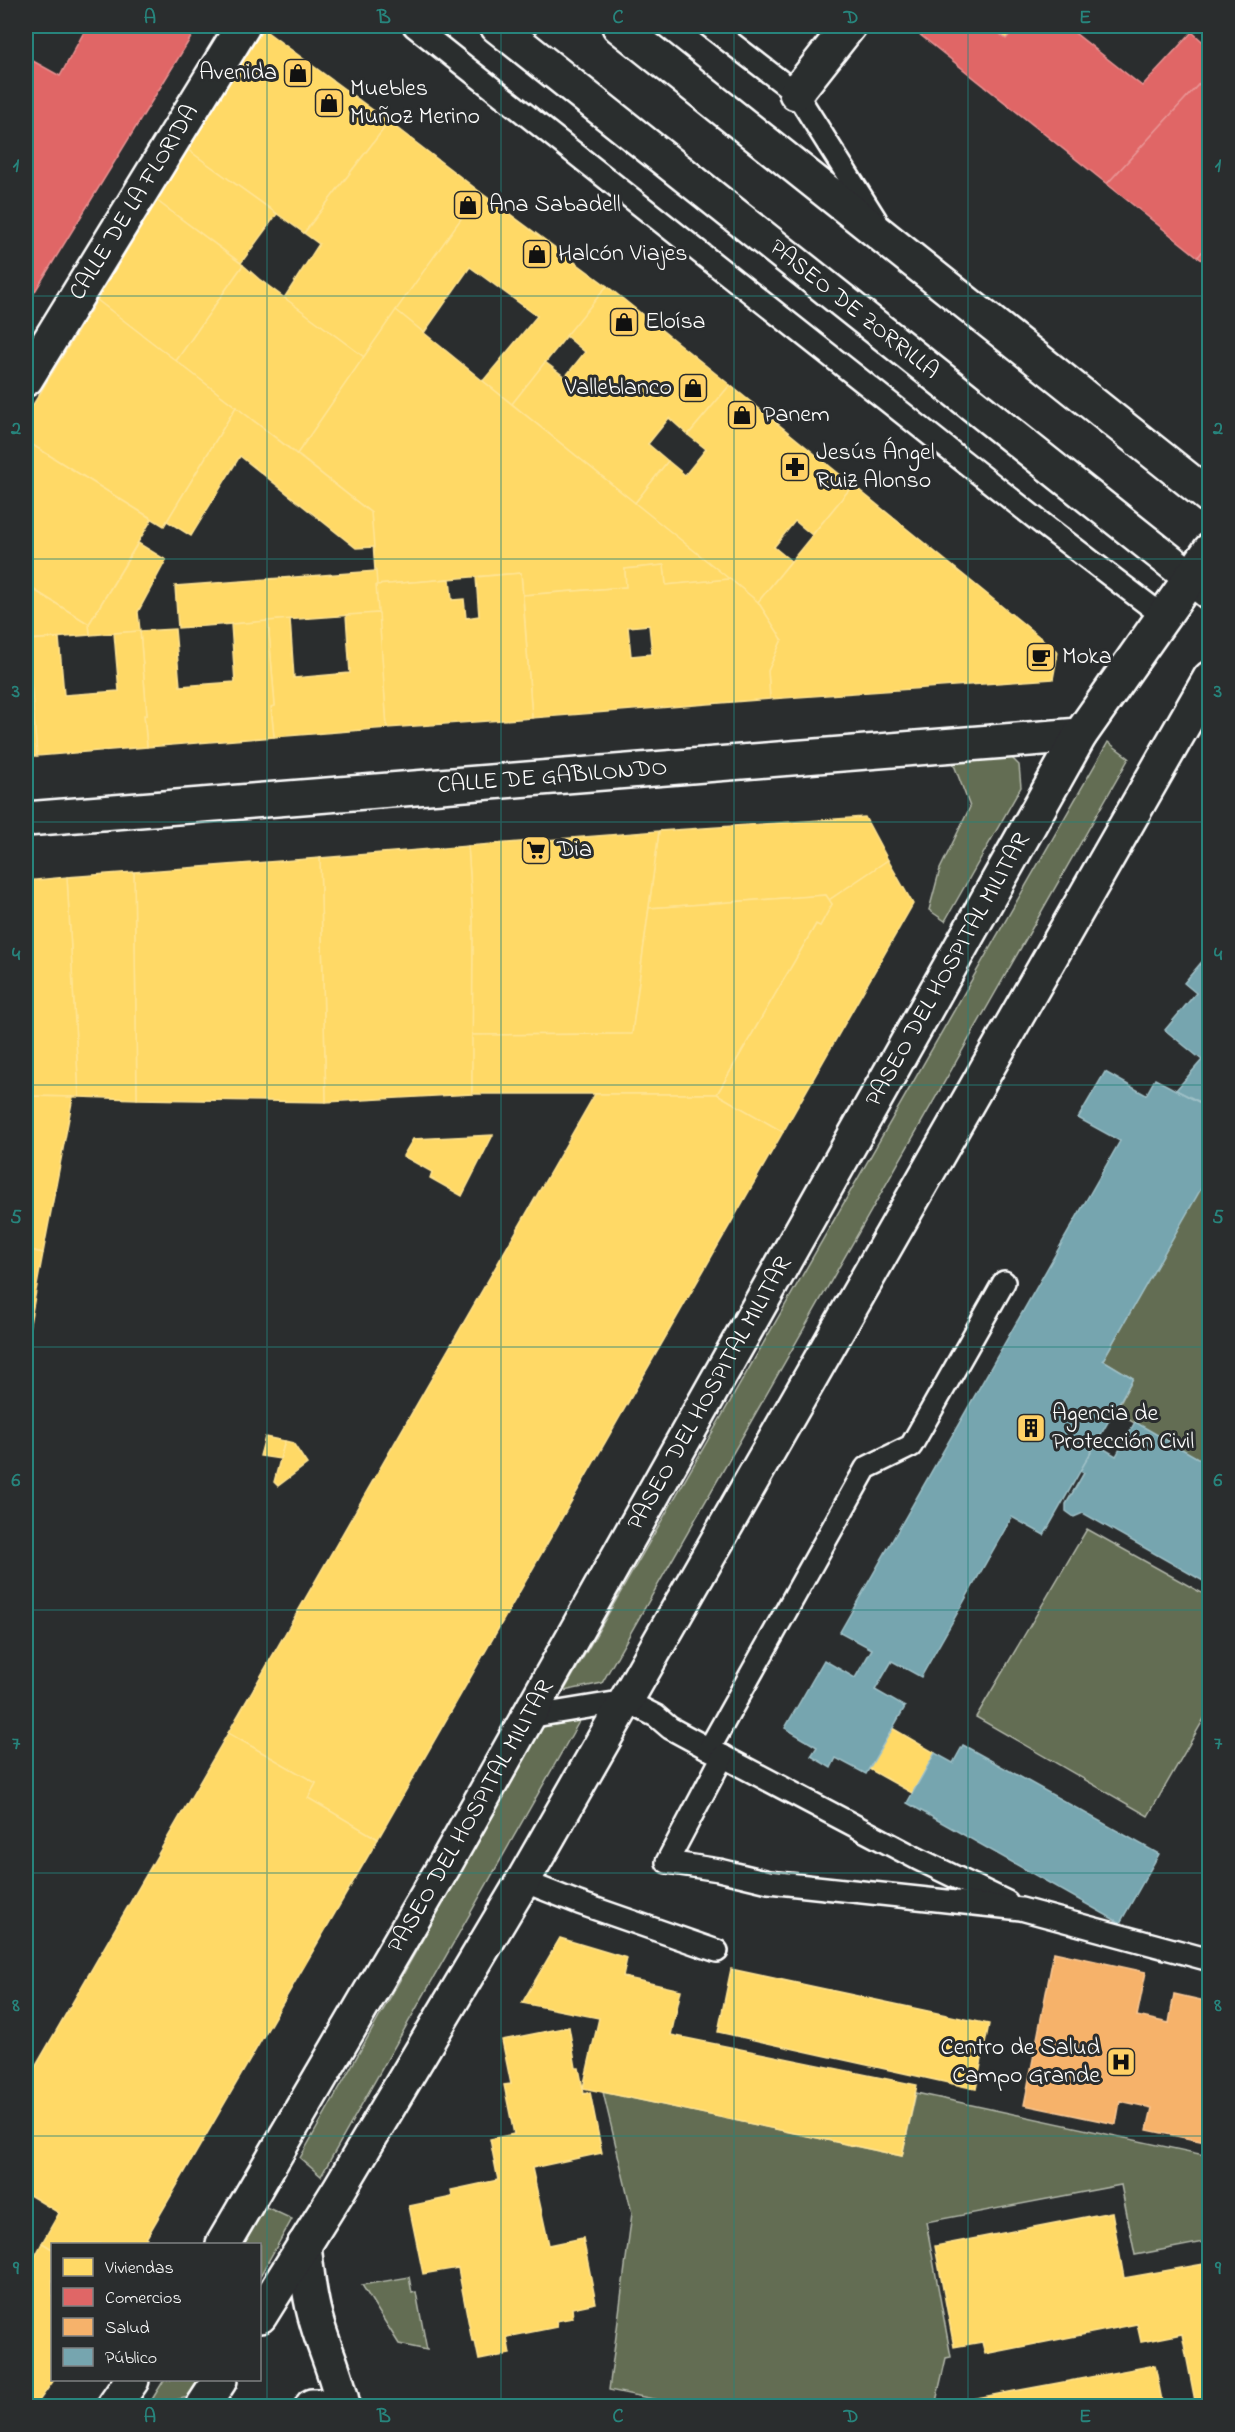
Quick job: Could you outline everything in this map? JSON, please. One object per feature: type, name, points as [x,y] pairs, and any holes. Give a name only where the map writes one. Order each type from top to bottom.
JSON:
[{"type":"main road","name":"CALLE DE LA FLORIDA","points":[[26,380],[243,26]]},
{"type":"main road","name":"PASEO DE ZORRILLA","points":[[497,26],[1200,585]]},
{"type":"main road","points":[[620,26],[1209,497]]},
{"type":"main road","points":[[796,93],[849,26]]},
{"type":"main road","name":"PASEO DEL HOSPITAL MILITAR","points":[[224,2243],[447,1862],[1080,735],[1163,616],[1200,585],[1209,550]]},
{"type":"main road","points":[[261,2314],[523,1881],[1209,678]]},
{"type":"main road","name":"CALLE DE GABILONDO","points":[[26,819],[1080,735]]},
{"type":"main road","points":[[304,2245],[316,2322],[339,2384],[343,2406]]},
{"type":"main road","points":[[114,2406],[131,2381]]},
{"type":"main road","points":[[203,2406],[219,2381]]},
{"type":"main road","points":[[312,2406],[323,2406]]},
{"type":"lane","points":[[414,26],[1048,529],[1163,616]]},
{"type":"lane","points":[[709,26],[796,93],[836,160],[890,241]]},
{"type":"lane","points":[[1004,1282],[911,1446],[866,1468],[716,1753],[667,1862],[719,1870],[769,1882],[1021,1909],[1209,1960]]},
{"type":"lane","points":[[528,1717],[626,1701],[656,1716],[670,1728],[716,1753],[918,1859],[1021,1909]]},
{"type":"lane","points":[[523,1881],[572,1901],[717,1952]]},
{"type":"green space","points":[[1108,742],[1129,758],[602,1683],[564,1691]]},
{"type":"green space","points":[[1010,756],[1019,765],[1021,787],[945,921],[929,910],[940,869],[970,807],[951,757]]},
{"type":"green space","points":[[1209,1173],[1209,1465],[1115,1412],[1133,1378],[1103,1360]]},
{"type":"green space","points":[[1087,1529],[1209,1597],[1209,1710],[1148,1816],[976,1717]]},
{"type":"green space","points":[[580,1720],[321,2176],[300,2158],[542,1727]]},
{"type":"green space","points":[[603,2092],[902,2156],[916,2093],[1209,2156],[1209,2241],[1135,2255],[1121,2185],[926,2222],[951,2357],[946,2358],[935,2406],[687,2406],[609,2390],[632,2213]]},
{"type":"green space","points":[[266,2207],[292,2219],[261,2274],[261,2243],[245,2243]]},
{"type":"green space","points":[[409,2277],[412,2293],[416,2292],[427,2350],[399,2344],[362,2285]]},
{"type":"green space","points":[[163,2381],[199,2381],[189,2397],[148,2406]]},
{"type":"building: Viviendas","points":[[990,26],[1017,26],[1006,39]]},
{"type":"building: Viviendas","points":[[263,29],[389,122],[304,233],[188,150]]},
{"type":"building: Viviendas","points":[[389,122],[480,192],[364,357],[284,298],[319,244],[304,233]]},
{"type":"building: Viviendas","points":[[188,150],[277,214],[241,263],[157,201]]},
{"type":"building: Viviendas","points":[[480,192],[607,286],[512,404],[483,381],[537,316],[470,267],[424,333],[396,310]]},
{"type":"building: Viviendas","points":[[157,201],[243,265],[176,361],[97,300]]},
{"type":"building: Viviendas","points":[[243,265],[364,357],[297,454],[176,361]]},
{"type":"building: Viviendas","points":[[607,286],[730,385],[688,435],[669,418],[648,444],[668,461],[635,503],[512,404],[545,362],[565,377],[585,352],[566,336]]},
{"type":"building: Viviendas","points":[[97,300],[236,407],[164,526],[26,441],[26,416]]},
{"type":"building: Viviendas","points":[[396,310],[730,579],[666,585],[664,565],[625,569],[626,587],[523,595],[521,573],[376,585],[371,513],[297,454]]},
{"type":"building: Viviendas","points":[[730,385],[853,485],[812,535],[795,521],[774,547],[791,561],[758,602],[635,503],[668,461],[685,475],[706,449],[688,435]]},
{"type":"building: Viviendas","points":[[236,407],[371,513],[374,547],[356,548],[240,456],[191,536],[167,521]]},
{"type":"building: Viviendas","points":[[26,441],[152,519],[89,624],[26,585]]},
{"type":"building: Viviendas","points":[[853,485],[1058,652],[1053,679],[770,699],[768,671],[782,639],[758,602]]},
{"type":"building: Viviendas","points":[[138,543],[166,560],[138,612],[140,631],[90,635],[89,624]]},
{"type":"building: Viviendas","points":[[664,565],[666,585],[730,579],[758,602],[782,639],[768,671],[770,699],[532,718],[523,595],[626,587],[625,569]],"holes":[[[649,625],[652,654],[631,656],[628,627]]]},
{"type":"building: Viviendas","points":[[376,571],[379,613],[178,628],[175,586]]},
{"type":"building: Viviendas","points":[[521,573],[532,718],[387,728],[376,585],[450,579],[452,600],[464,599],[466,618],[479,616],[476,577]]},
{"type":"building: Viviendas","points":[[26,585],[89,624],[90,635],[27,640],[30,668],[26,668]]},
{"type":"building: Viviendas","points":[[379,613],[387,728],[274,737],[271,707],[275,706],[268,621],[290,619],[294,678],[350,673],[346,615]]},
{"type":"building: Viviendas","points":[[268,621],[275,706],[271,707],[274,737],[147,747],[144,715],[147,715],[140,631],[175,629],[180,686],[235,682],[231,624]]},
{"type":"building: Viviendas","points":[[140,631],[147,715],[144,715],[147,747],[37,756],[27,640],[59,638],[64,695],[119,691],[114,633]]},
{"type":"building: Viviendas","points":[[26,668],[30,668],[37,756],[26,756]]},
{"type":"building: Viviendas","points":[[865,817],[888,860],[829,900],[826,895],[649,908],[659,831]]},
{"type":"building: Viviendas","points":[[659,831],[632,1034],[472,1035],[473,921],[468,846]]},
{"type":"building: Viviendas","points":[[468,846],[473,921],[472,1094],[326,1102],[320,858]]},
{"type":"building: Viviendas","points":[[320,858],[326,1102],[137,1099],[134,872]]},
{"type":"building: Viviendas","points":[[888,860],[913,904],[783,1132],[717,1094],[816,924],[820,926],[832,904],[829,900]]},
{"type":"building: Viviendas","points":[[134,872],[137,1099],[79,1097],[67,877]]},
{"type":"building: Viviendas","points":[[67,877],[79,1097],[26,1096],[26,881]]},
{"type":"building: Viviendas","points":[[826,895],[832,904],[820,926],[816,924],[717,1094],[472,1094],[472,1035],[632,1034],[649,908]]},
{"type":"building: Viviendas","points":[[595,1094],[717,1094],[783,1132],[378,1839],[308,1798],[316,1783],[228,1733]]},
{"type":"building: Viviendas","points":[[26,1096],[73,1097],[43,1253],[26,1249]]},
{"type":"building: Viviendas","points":[[493,1135],[462,1196],[430,1178],[432,1172],[403,1156],[413,1139]]},
{"type":"building: Viviendas","points":[[26,1249],[43,1253],[26,1345]]},
{"type":"building: Viviendas","points":[[265,1437],[285,1441],[280,1459],[260,1456]]},
{"type":"building: Viviendas","points":[[285,1441],[293,1443],[307,1464],[278,1486],[274,1482]]},
{"type":"building: Viviendas","points":[[892,1728],[935,1753],[912,1793],[869,1769]]},
{"type":"building: Viviendas","points":[[228,1733],[316,1783],[308,1798],[378,1839],[144,2243],[51,2243],[51,2248],[42,2243],[59,2213],[26,2193],[26,2083]]},
{"type":"building: Viviendas","points":[[560,1938],[627,1958],[623,1977],[681,1990],[671,2035],[917,2085],[902,2156],[583,2088],[599,2018],[522,2003]]},
{"type":"building: Viviendas","points":[[731,1969],[989,2024],[976,2089],[718,2032]]},
{"type":"building: Viviendas","points":[[569,2027],[576,2068],[579,2068],[584,2094],[590,2092],[602,2153],[532,2168],[549,2245],[583,2238],[596,2303],[572,2308],[573,2318],[556,2321],[557,2327],[507,2337],[510,2354],[479,2360],[475,2341],[472,2341],[458,2268],[423,2274],[409,2206],[452,2197],[451,2190],[498,2180],[490,2139],[514,2134],[504,2085],[511,2084],[502,2040]]},
{"type":"building: Viviendas","points":[[1112,2212],[1124,2278],[1210,2263],[1210,2406],[1196,2406],[1182,2334],[1141,2342],[1137,2324],[985,2354],[982,2342],[954,2347],[935,2246]]},
{"type":"building: Viviendas","points":[[42,2243],[51,2248],[51,2381],[53,2381],[33,2406],[26,2406],[26,2274]]},
{"type":"building: Viviendas","points":[[1155,2365],[1163,2406],[972,2406],[971,2399]]},
{"type":"building: Comercios","points":[[78,26],[198,26],[26,306],[26,57],[60,76],[85,30]]},
{"type":"building: Comercios","points":[[909,26],[990,26],[1006,39],[1017,26],[1066,26],[1142,86],[1192,32],[1210,48],[1210,72],[1107,184]]},
{"type":"building: Comercios","points":[[1210,72],[1210,242],[1198,257],[1107,184]]},
{"type":"building: Comercios","points":[[1210,242],[1210,266],[1198,257]]},
{"type":"building: Salud","name":"Centro de Salud Campo Grande","points":[[1054,1952],[1146,1972],[1137,2016],[1169,2023],[1174,1994],[1210,2002],[1210,2143],[1147,2130],[1152,2108],[1120,2101],[1116,2124],[1024,2105]]},
{"type":"building: Público","points":[[1210,952],[1210,1102],[1206,1105],[1176,1090],[1202,1060],[1165,1030],[1196,993],[1184,983]]},
{"type":"building: Público","name":"Agencia de Protección Civil","points":[[1105,1072],[1146,1095],[1155,1079],[1210,1108],[1210,1173],[1103,1360],[1133,1378],[1044,1535],[1012,1517],[921,1677],[892,1661],[875,1690],[905,1707],[866,1774],[836,1758],[831,1768],[811,1756],[817,1747],[785,1728],[824,1660],[855,1678],[872,1649],[840,1632],[1120,1141],[1078,1118]]},
{"type":"building: Público","points":[[1135,1422],[1210,1465],[1210,1585],[1083,1513],[1074,1517],[1066,1511],[1066,1504],[1084,1473],[1080,1471],[1096,1444],[1116,1456]]},
{"type":"building: Público","points":[[963,1745],[1159,1854],[1120,1923],[907,1803],[935,1753],[953,1763]]},
{"type":"place","name":"Avenida","points":[[298,73]]},
{"type":"place","name":"Muebles Muñoz Merino","points":[[329,103]]},
{"type":"place","name":"Ana Sabadell","points":[[468,205]]},
{"type":"place","name":"Halcón Viajes","points":[[537,254]]},
{"type":"place","name":"Eloísa","points":[[624,322]]},
{"type":"place","name":"Valleblanco","points":[[693,388]]},
{"type":"place","name":"Panem","points":[[742,415]]},
{"type":"place","name":"Jesús Ángel Ruiz Alonso","points":[[795,467]]},
{"type":"place","name":"Moka","points":[[1041,657]]},
{"type":"place","name":"Dia","points":[[536,850]]},
{"type":"place","name":"Agencia de Protección Civil","points":[[1031,1428]]},
{"type":"place","name":"Centro de Salud Campo Grande","points":[[1121,2062]]}]
